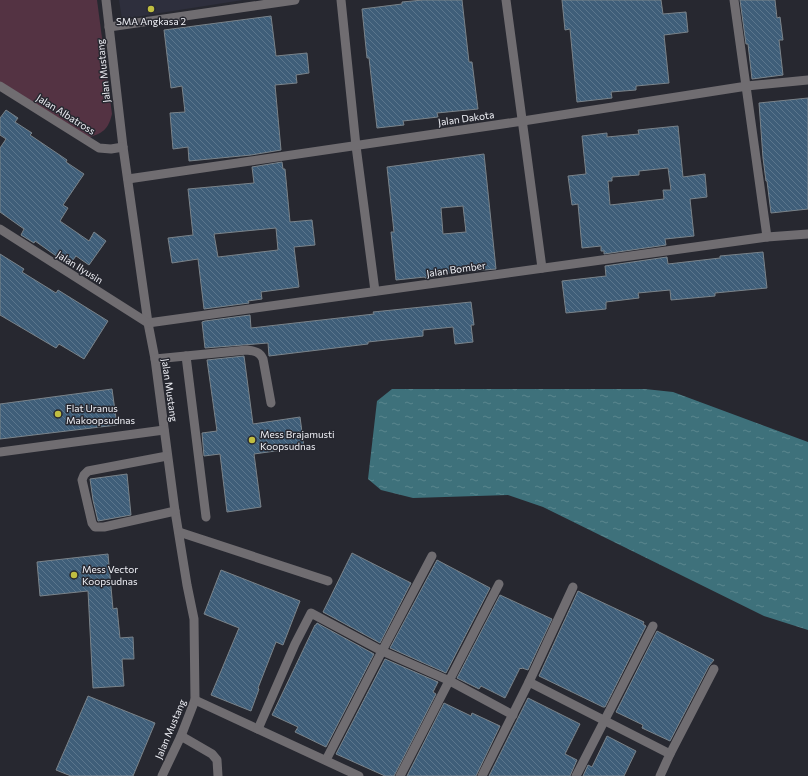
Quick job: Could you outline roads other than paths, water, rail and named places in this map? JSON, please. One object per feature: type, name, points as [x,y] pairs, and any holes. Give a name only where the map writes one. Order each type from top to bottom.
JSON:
[{"type":"lane","name":"Jalan Mustang","points":[[106,0],[123,147],[148,323],[155,359],[175,511],[194,619],[195,700],[181,736],[162,776]]},
{"type":"lane","points":[[109,27],[295,0]]},
{"type":"lane","points":[[341,0],[356,146],[375,291]]},
{"type":"lane","points":[[506,0],[542,268]]},
{"type":"lane","points":[[734,0],[767,237]]},
{"type":"lane","name":"Jalan Dakota","points":[[128,179],[523,121],[747,86],[808,80]]},
{"type":"lane","name":"Jalan Albatross","points":[[0,86],[99,148],[111,149],[123,147]]},
{"type":"lane","name":"Jalan Ilyusin","points":[[0,230],[148,323]]},
{"type":"lane","name":"Jalan Bomber","points":[[148,323],[767,237],[808,234]]},
{"type":"lane","points":[[155,359],[247,350],[257,352],[263,359],[270,403]]},
{"type":"lane","points":[[186,356],[206,517]]},
{"type":"lane","points":[[0,452],[164,430]]},
{"type":"lane","points":[[167,456],[88,471],[82,480],[92,523],[95,527],[104,527],[175,511]]},
{"type":"lane","points":[[179,532],[328,581]]},
{"type":"lane","points":[[326,760],[432,556]]},
{"type":"lane","points":[[400,776],[499,584]]},
{"type":"lane","points":[[482,776],[529,682],[573,587]]},
{"type":"lane","points":[[258,729],[295,644],[311,613],[382,651],[450,681],[513,715]]},
{"type":"lane","points":[[576,776],[653,626]]},
{"type":"lane","points":[[660,776],[714,669]]},
{"type":"lane","points":[[529,682],[670,754]]},
{"type":"lane","points":[[195,700],[359,776]]},
{"type":"lane","points":[[181,736],[212,754],[217,760],[218,776]]},
{"type":"water","points":[[392,389],[645,389],[673,392],[808,442],[808,630],[764,616],[543,507],[508,495],[413,498],[381,490],[368,479],[377,401]]},
{"type":"place","name":"SMA Angkasa 2","points":[[151,9]]},
{"type":"place","name":"Flat Uranus Makoopsudnas","points":[[58,414]]},
{"type":"place","name":"Mess Brajamusti Koopsudnas","points":[[252,440]]},
{"type":"place","name":"Mess Vector Koopsudnas","points":[[74,575]]}]
